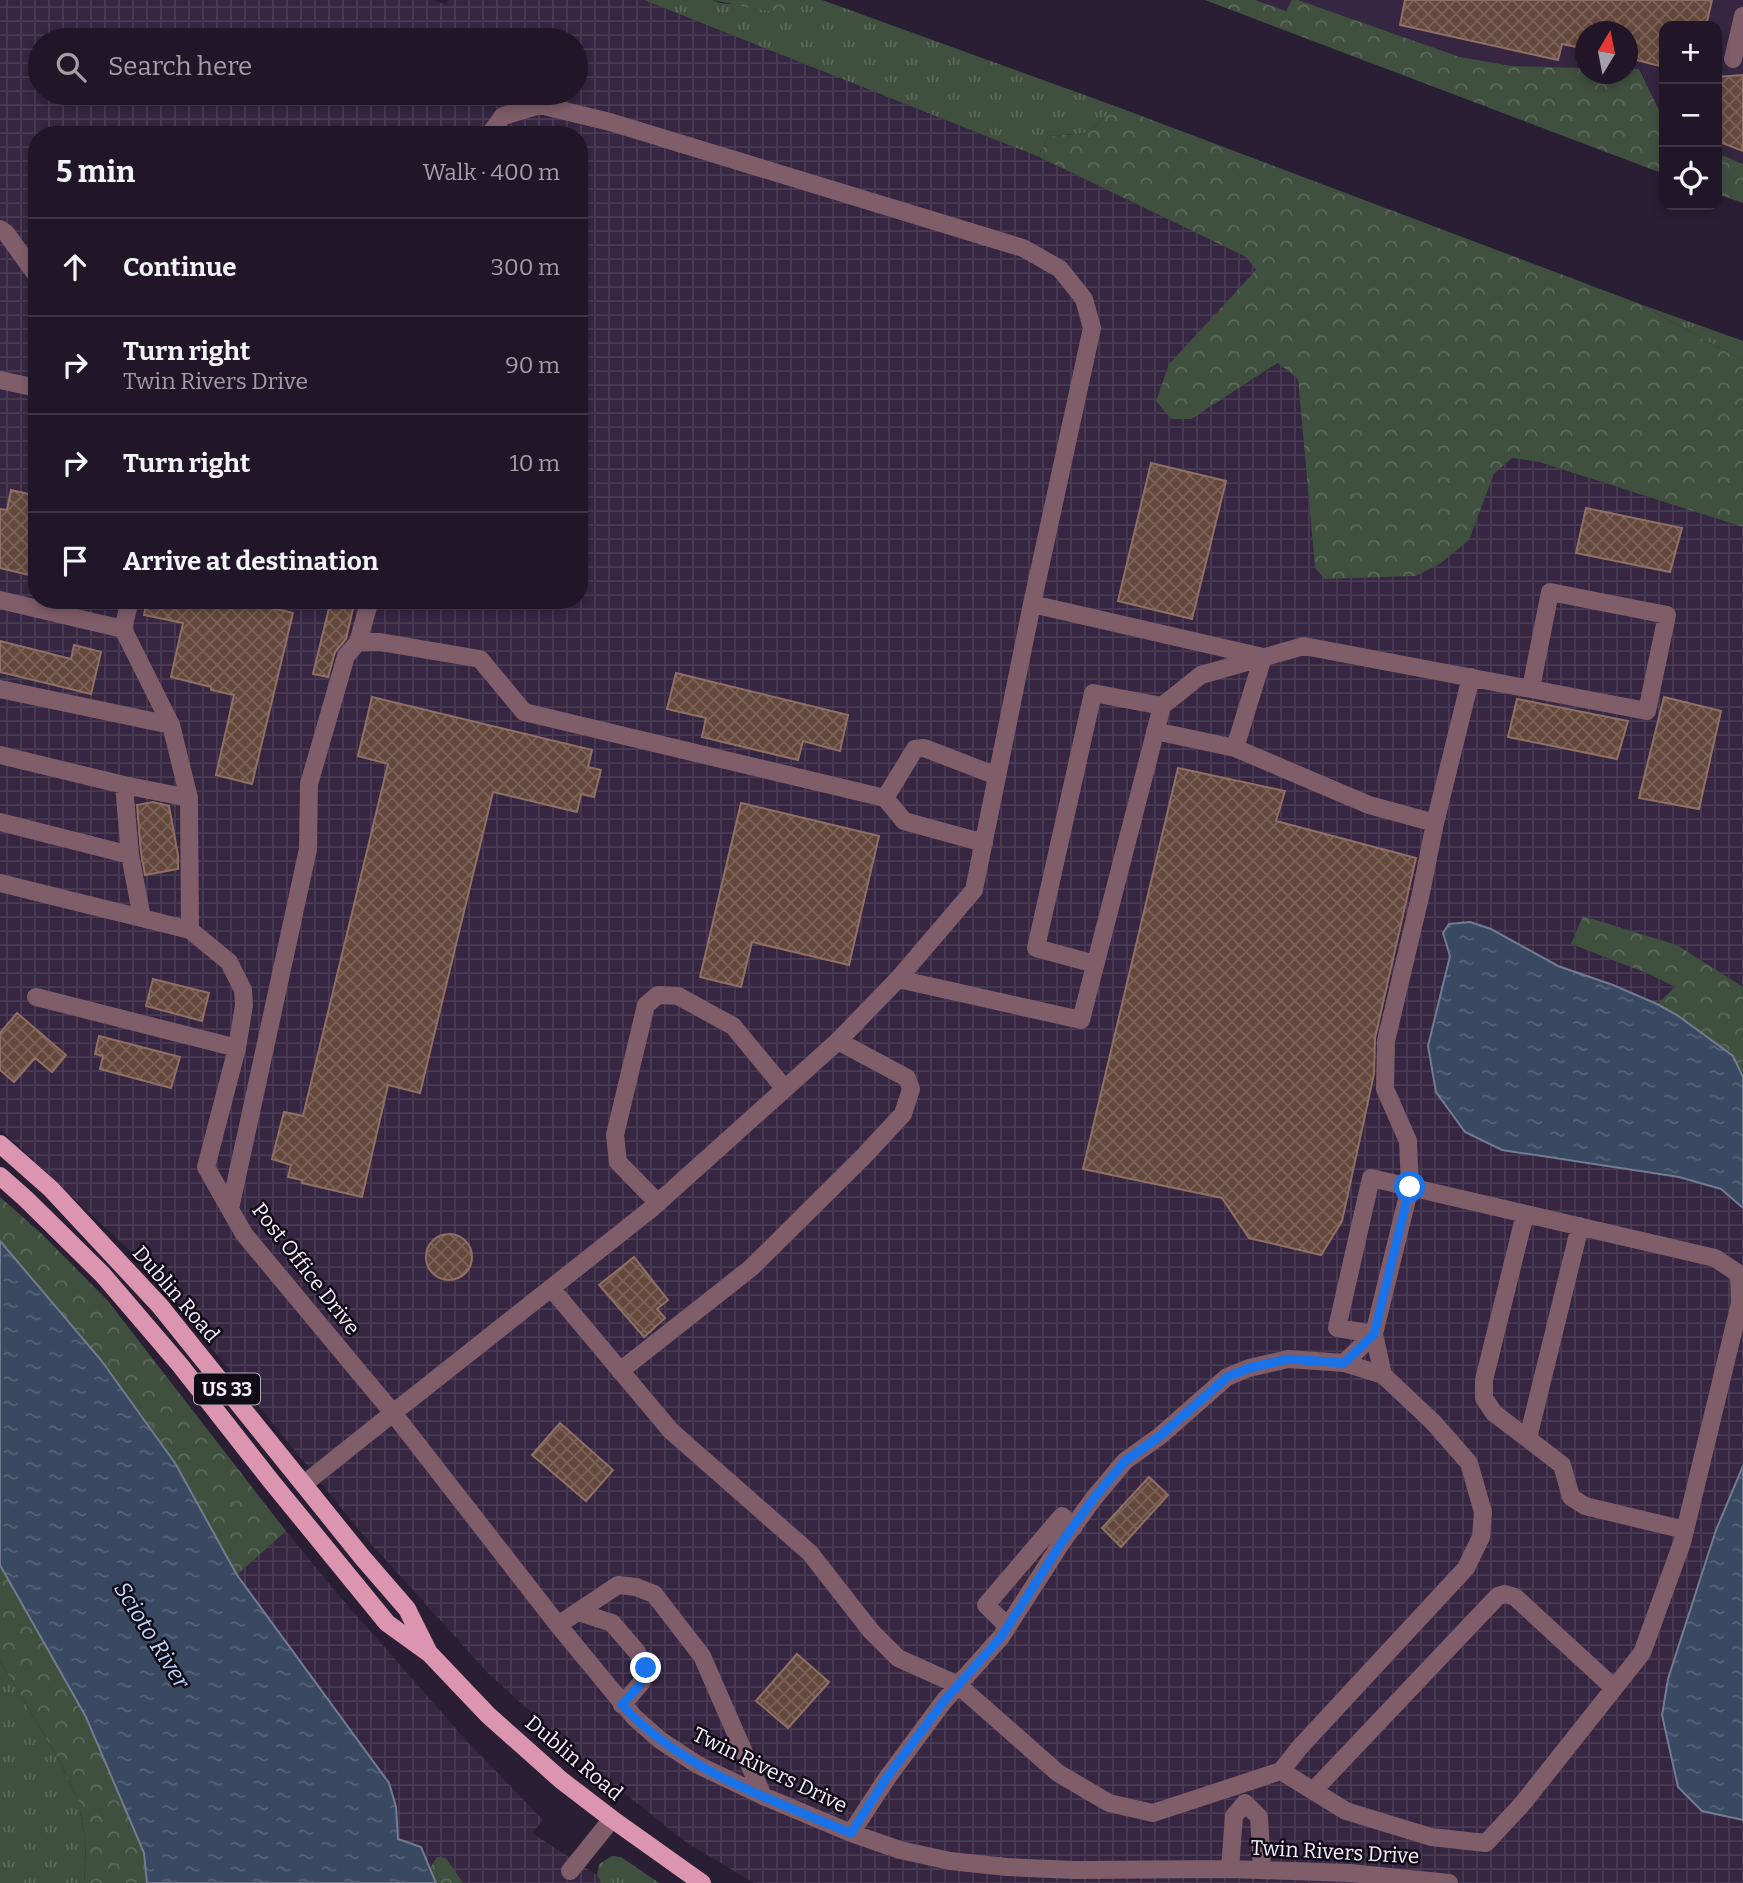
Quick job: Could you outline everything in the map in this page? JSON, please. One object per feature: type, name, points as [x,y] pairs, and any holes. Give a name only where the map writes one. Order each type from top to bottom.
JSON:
[{"type":"main road","name":"Dublin Road","points":[[0,1144],[51,1189],[160,1306],[407,1609],[430,1654]]},
{"type":"main road","name":"Dublin Road","points":[[0,1176],[103,1275],[180,1364],[387,1623],[430,1654],[488,1715],[561,1780],[702,1883]]},
{"type":"street","points":[[1733,59],[1743,16]]},
{"type":"street","points":[[304,1484],[658,1203],[838,1041],[898,979],[974,890],[1092,328],[1084,299],[1060,269],[1023,248],[610,122],[540,105],[503,116],[496,126]]},
{"type":"street","points":[[0,229],[6,233],[28,264]]},
{"type":"street","points":[[0,380],[28,386]]},
{"type":"street","points":[[898,979],[1081,1020],[1162,706],[1201,675],[1304,646],[1647,711],[1667,615],[1550,592],[1531,688]]},
{"type":"street","points":[[0,600],[28,607]]},
{"type":"street","points":[[1032,604],[1263,657]]},
{"type":"street","points":[[38,609],[123,629]]},
{"type":"street","points":[[0,883],[190,930],[189,798],[171,725],[123,629],[128,609]]},
{"type":"street","points":[[230,1209],[308,849],[309,783],[346,656],[358,642],[367,609]]},
{"type":"street","points":[[358,642],[380,642],[480,659],[524,712],[885,798],[904,821],[984,843]]},
{"type":"street","points":[[1235,748],[1263,657]]},
{"type":"street","points":[[1383,1376],[1374,1334],[1410,1187],[1408,1141],[1385,1090],[1386,1041],[1471,677]]},
{"type":"street","points":[[0,689],[171,725]]},
{"type":"street","points":[[1095,964],[1036,948],[1093,693],[1162,706]]},
{"type":"street","points":[[1155,731],[1235,748],[1368,805],[1435,823]]},
{"type":"street","points":[[885,798],[915,749],[924,748],[997,776]]},
{"type":"street","points":[[0,755],[189,798]]},
{"type":"street","points":[[124,785],[130,855],[142,918]]},
{"type":"street","points":[[0,822],[130,855]]},
{"type":"street","name":"Post Office Drive","points":[[190,930],[229,961],[243,990],[244,1005],[237,1048],[206,1167],[244,1234],[393,1413]]},
{"type":"street","points":[[658,1203],[618,1162],[615,1135],[646,1005],[658,995],[678,996],[733,1026],[785,1089]]},
{"type":"street","points":[[36,998],[237,1048]]},
{"type":"street","points":[[620,1371],[751,1268],[903,1114],[911,1089],[907,1078],[838,1041]]},
{"type":"street","points":[[1281,1771],[1346,1811],[1431,1838],[1486,1843],[1523,1803],[1642,1653],[1682,1543],[1740,1303],[1739,1273],[1715,1258],[1371,1178],[1337,1328],[1374,1334]]},
{"type":"street","points":[[1525,1214],[1484,1380],[1484,1398],[1494,1413],[1562,1465],[1571,1497],[1585,1506],[1685,1530]]},
{"type":"street","points":[[1528,1438],[1580,1226]]},
{"type":"street","points":[[551,1289],[671,1431],[810,1553],[872,1631],[898,1658],[958,1685],[1058,1773],[1109,1803],[1153,1813],[1281,1771],[1300,1746],[1466,1568],[1481,1537],[1483,1512],[1469,1463],[1433,1422],[1383,1376],[1344,1363],[1288,1359],[1249,1368],[1227,1377],[1160,1436],[1125,1461],[1094,1498],[1001,1637],[958,1685],[944,1701],[887,1777],[851,1833]]},
{"type":"street","points":[[1344,1363],[1374,1334]]},
{"type":"street","name":"Twin Rivers Drive","points":[[393,1413],[622,1705],[660,1740],[698,1765],[763,1796],[851,1833],[900,1850],[1007,1867],[1350,1873],[1449,1883]]},
{"type":"street","points":[[1008,1626],[986,1605],[1062,1516],[1074,1527]]},
{"type":"street","points":[[558,1625],[618,1585],[636,1587],[654,1594],[702,1656],[763,1796]]},
{"type":"street","points":[[1313,1791],[1498,1596],[1505,1594],[1515,1597],[1614,1688]]},
{"type":"street","points":[[578,1612],[612,1623],[637,1652],[646,1668],[641,1683],[622,1705]]},
{"type":"street","points":[[1240,1785],[1245,1803],[1259,1817],[1262,1870]]},
{"type":"street","points":[[1230,1869],[1234,1816],[1245,1803]]},
{"type":"street","points":[[570,1871],[612,1819]]},
{"type":"shaded area","points":[[0,0],[432,0],[446,5],[448,0],[644,0],[1039,157],[1246,257],[1257,270],[1169,364],[1190,419],[1279,363],[1298,379],[1315,568],[1374,577],[1416,576],[1469,540],[1494,474],[1512,458],[1539,462],[1743,527],[1743,987],[1677,945],[1583,916],[1571,944],[1675,987],[1657,1004],[1558,966],[1491,929],[1470,922],[1449,924],[1444,933],[1450,956],[1440,997],[1502,1150],[1679,1177],[1721,1189],[1743,1208],[1743,1466],[1716,1530],[1668,1679],[1702,1811],[1743,1820],[1743,1883],[754,1883],[687,1843],[590,1766],[488,1673],[363,1535],[142,1262],[0,1129]]},
{"type":"shaded area","points":[[1255,0],[1292,0],[1286,12]]},
{"type":"shaded area","points":[[1298,0],[1743,0],[1743,164],[1722,155],[1722,21],[1659,21],[1659,109],[1638,69],[1638,21],[1575,21],[1575,68],[1512,66],[1460,57]]},
{"type":"shaded area","points":[[286,1531],[466,1740],[543,1820],[532,1833],[597,1875],[601,1883],[463,1883],[437,1857],[430,1868],[421,1847],[398,1839],[396,1807],[237,1575]]},
{"type":"green space","points":[[644,0],[712,0],[801,10],[801,0],[822,0],[1115,106],[1089,133],[1048,136],[1039,157]]},
{"type":"green space","points":[[712,0],[801,0],[801,10],[789,15]]},
{"type":"green space","points":[[1205,0],[1255,0],[1286,11],[1292,0],[1298,0],[1460,57],[1512,66],[1575,68],[1575,84],[1638,84],[1639,69],[1659,110],[1659,172]]},
{"type":"green space","points":[[1115,106],[1640,304],[1743,361],[1743,527],[1539,462],[1512,458],[1494,474],[1469,540],[1441,563],[1416,576],[1325,579],[1315,568],[1298,379],[1278,363],[1191,419],[1171,419],[1156,401],[1169,364],[1256,270],[1246,257],[1039,157],[1048,136],[1089,133]]},
{"type":"green space","points":[[1722,155],[1743,164],[1743,203],[1722,196]]},
{"type":"green space","points":[[1640,304],[1743,341],[1743,361]]},
{"type":"green space","points":[[1583,916],[1677,945],[1743,987],[1743,1077],[1733,1056],[1677,1015],[1657,1004],[1675,987],[1571,944]]},
{"type":"green space","points":[[0,1197],[42,1234],[108,1301],[286,1531],[237,1575],[175,1463],[101,1360],[0,1241]]},
{"type":"green space","points":[[0,1565],[86,1717],[144,1853],[147,1883],[84,1883],[86,1843],[78,1800],[57,1756],[0,1661]]},
{"type":"green space","points":[[0,1661],[57,1756],[78,1800],[86,1843],[84,1883],[0,1883]]},
{"type":"green space","points":[[612,1856],[621,1857],[659,1883],[601,1883],[597,1875],[599,1864]]},
{"type":"green space","points":[[437,1857],[446,1858],[463,1883],[436,1883],[430,1868]]},
{"type":"water","points":[[1470,922],[1491,929],[1558,966],[1657,1004],[1677,1015],[1733,1056],[1743,1077],[1743,1208],[1721,1189],[1679,1177],[1502,1150],[1465,1132],[1436,1092],[1428,1046],[1450,956],[1443,933],[1449,924]]},
{"type":"water","name":"Scioto River","points":[[0,1241],[101,1360],[175,1463],[237,1575],[389,1783],[396,1807],[398,1839],[421,1847],[436,1883],[147,1883],[144,1853],[86,1717],[0,1565]]},
{"type":"water","points":[[1743,1466],[1743,1820],[1702,1811],[1678,1787],[1662,1715],[1668,1679],[1716,1530]]},
{"type":"building","points":[[1405,0],[1712,0],[1707,21],[1659,21],[1659,66],[1638,60],[1638,21],[1575,21],[1575,47],[1562,44],[1558,60],[1400,25]]},
{"type":"building","points":[[1743,75],[1743,151],[1722,143],[1722,77]]},
{"type":"building","points":[[1151,463],[1226,481],[1192,619],[1118,601]]},
{"type":"building","points":[[11,490],[28,494],[28,575],[0,568],[0,509],[7,510]]},
{"type":"building","points":[[1586,508],[1682,528],[1670,572],[1576,553]]},
{"type":"building","points":[[145,609],[276,609],[293,613],[252,784],[216,775],[234,695],[171,677],[183,623],[144,615]]},
{"type":"building","points":[[329,609],[353,609],[346,639],[335,652],[328,677],[313,674]]},
{"type":"building","points":[[0,641],[71,659],[74,645],[101,652],[91,694],[0,672]]},
{"type":"building","points":[[676,673],[848,715],[840,751],[803,741],[798,760],[702,737],[706,718],[667,709]]},
{"type":"building","points":[[372,697],[592,750],[588,767],[601,770],[594,797],[581,794],[577,812],[493,792],[420,1093],[388,1085],[362,1197],[302,1183],[302,1180],[288,1177],[291,1165],[272,1159],[284,1112],[303,1116],[388,764],[358,756]]},
{"type":"building","points":[[1664,697],[1721,711],[1699,809],[1639,798]]},
{"type":"building","points":[[1517,699],[1628,721],[1617,759],[1508,737]]},
{"type":"building","points":[[1178,768],[1285,791],[1276,821],[1416,858],[1375,1038],[1374,1074],[1342,1221],[1321,1255],[1249,1238],[1222,1198],[1083,1169]]},
{"type":"building","points":[[153,802],[169,806],[178,869],[145,875],[137,805]]},
{"type":"building","points":[[741,803],[879,836],[849,965],[752,942],[741,987],[700,977]]},
{"type":"building","points":[[153,979],[209,993],[202,1021],[146,1006]]},
{"type":"building","points":[[17,1013],[66,1055],[52,1072],[35,1058],[14,1082],[0,1070],[0,1033]]},
{"type":"building","points":[[99,1036],[180,1057],[171,1088],[100,1069],[103,1056],[95,1054]]},
{"type":"building","points":[[449,1234],[465,1241],[472,1257],[465,1273],[449,1280],[433,1273],[426,1257],[433,1241]]},
{"type":"building","points":[[634,1257],[668,1300],[657,1309],[665,1318],[644,1337],[599,1285]]},
{"type":"building","points":[[560,1423],[613,1470],[586,1501],[532,1455]]},
{"type":"building","points":[[1149,1477],[1168,1495],[1121,1547],[1102,1528]]},
{"type":"building","points":[[797,1654],[829,1682],[788,1728],[756,1701]]},
{"type":"route","points":[[646,1668],[641,1683],[622,1705],[660,1740],[698,1765],[851,1833],[887,1777],[944,1701],[1001,1637],[1062,1542],[1125,1461],[1160,1436],[1227,1377],[1249,1368],[1288,1359],[1344,1363],[1374,1334],[1410,1187]]}]
